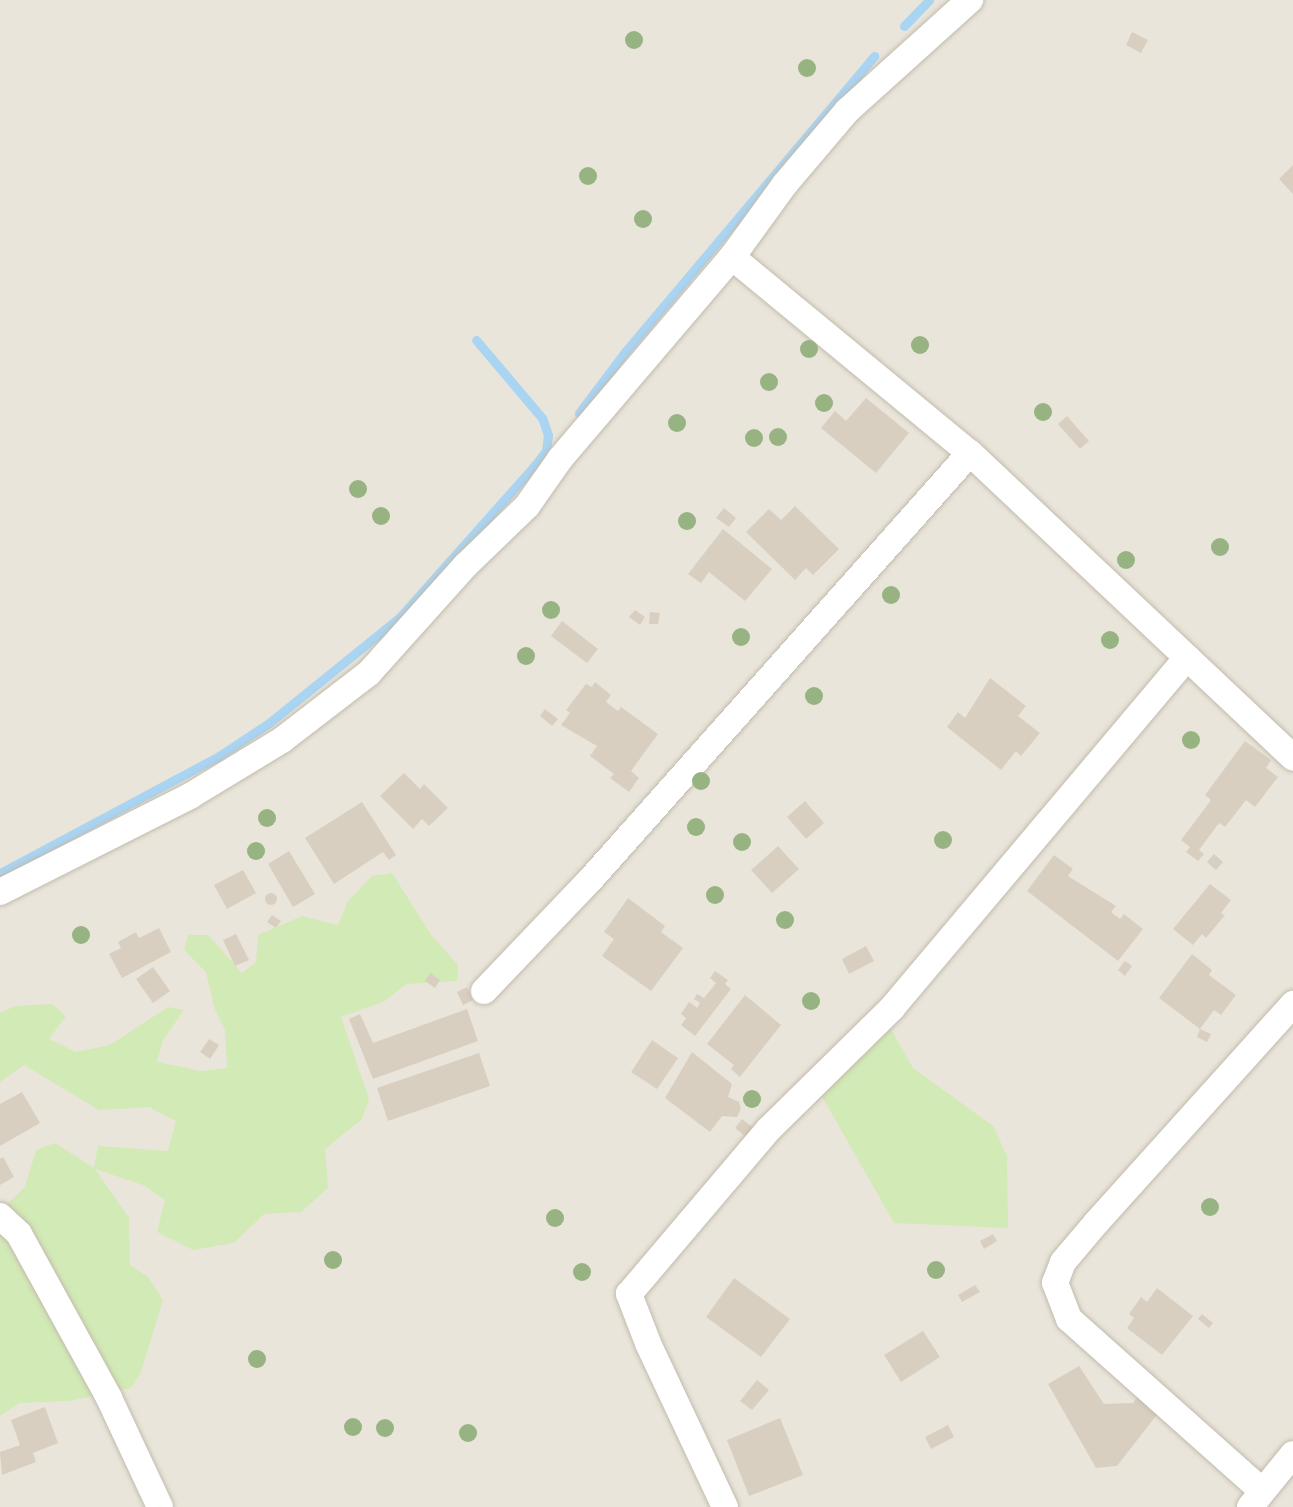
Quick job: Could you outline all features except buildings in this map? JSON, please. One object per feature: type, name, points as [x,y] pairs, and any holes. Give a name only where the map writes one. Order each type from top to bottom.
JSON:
[{"type":"street","points":[[0,892],[190,796],[282,740],[369,673],[466,565],[526,506],[560,459],[732,257],[785,184],[847,111],[970,0]]},
{"type":"street","points":[[732,257],[970,453],[1293,757]]},
{"type":"street","points":[[484,991],[591,879],[970,453]]},
{"type":"street","points":[[725,1507],[648,1343],[629,1294],[769,1129],[892,1008],[1187,658]]},
{"type":"street","points":[[1293,1004],[1069,1254],[1055,1283],[1069,1319],[1255,1498],[1293,1454]]},
{"type":"street","points":[[0,1216],[19,1234],[109,1398],[160,1507]]},
{"type":"shaded area","points":[[0,0],[1293,0],[1293,1507],[0,1507]]},
{"type":"green space","points":[[392,873],[432,936],[458,965],[457,981],[406,984],[385,1001],[341,1017],[369,1099],[362,1119],[325,1149],[328,1188],[301,1212],[264,1214],[234,1243],[193,1250],[157,1232],[165,1200],[143,1185],[95,1169],[129,1218],[130,1265],[148,1277],[163,1300],[141,1372],[131,1388],[69,1401],[19,1403],[0,1416],[0,1205],[5,1206],[25,1187],[36,1150],[55,1143],[94,1168],[98,1146],[168,1151],[176,1121],[149,1107],[99,1110],[24,1065],[0,1082],[0,1013],[15,1006],[52,1004],[66,1016],[49,1039],[76,1052],[110,1045],[168,1007],[184,1010],[163,1040],[157,1062],[201,1071],[227,1068],[225,1030],[214,1007],[206,972],[184,950],[188,935],[208,935],[242,973],[256,962],[258,935],[302,916],[338,925],[348,901],[372,876]]},
{"type":"green space","points":[[888,1024],[913,1068],[993,1126],[1007,1156],[1008,1228],[894,1223],[820,1093]]},
{"type":"waterway","points":[[904,26],[929,0]]},
{"type":"waterway","points":[[579,413],[625,352],[874,56]]},
{"type":"waterway","points":[[0,873],[219,756],[269,723],[400,617],[546,451],[548,435],[542,418],[476,340]]}]
